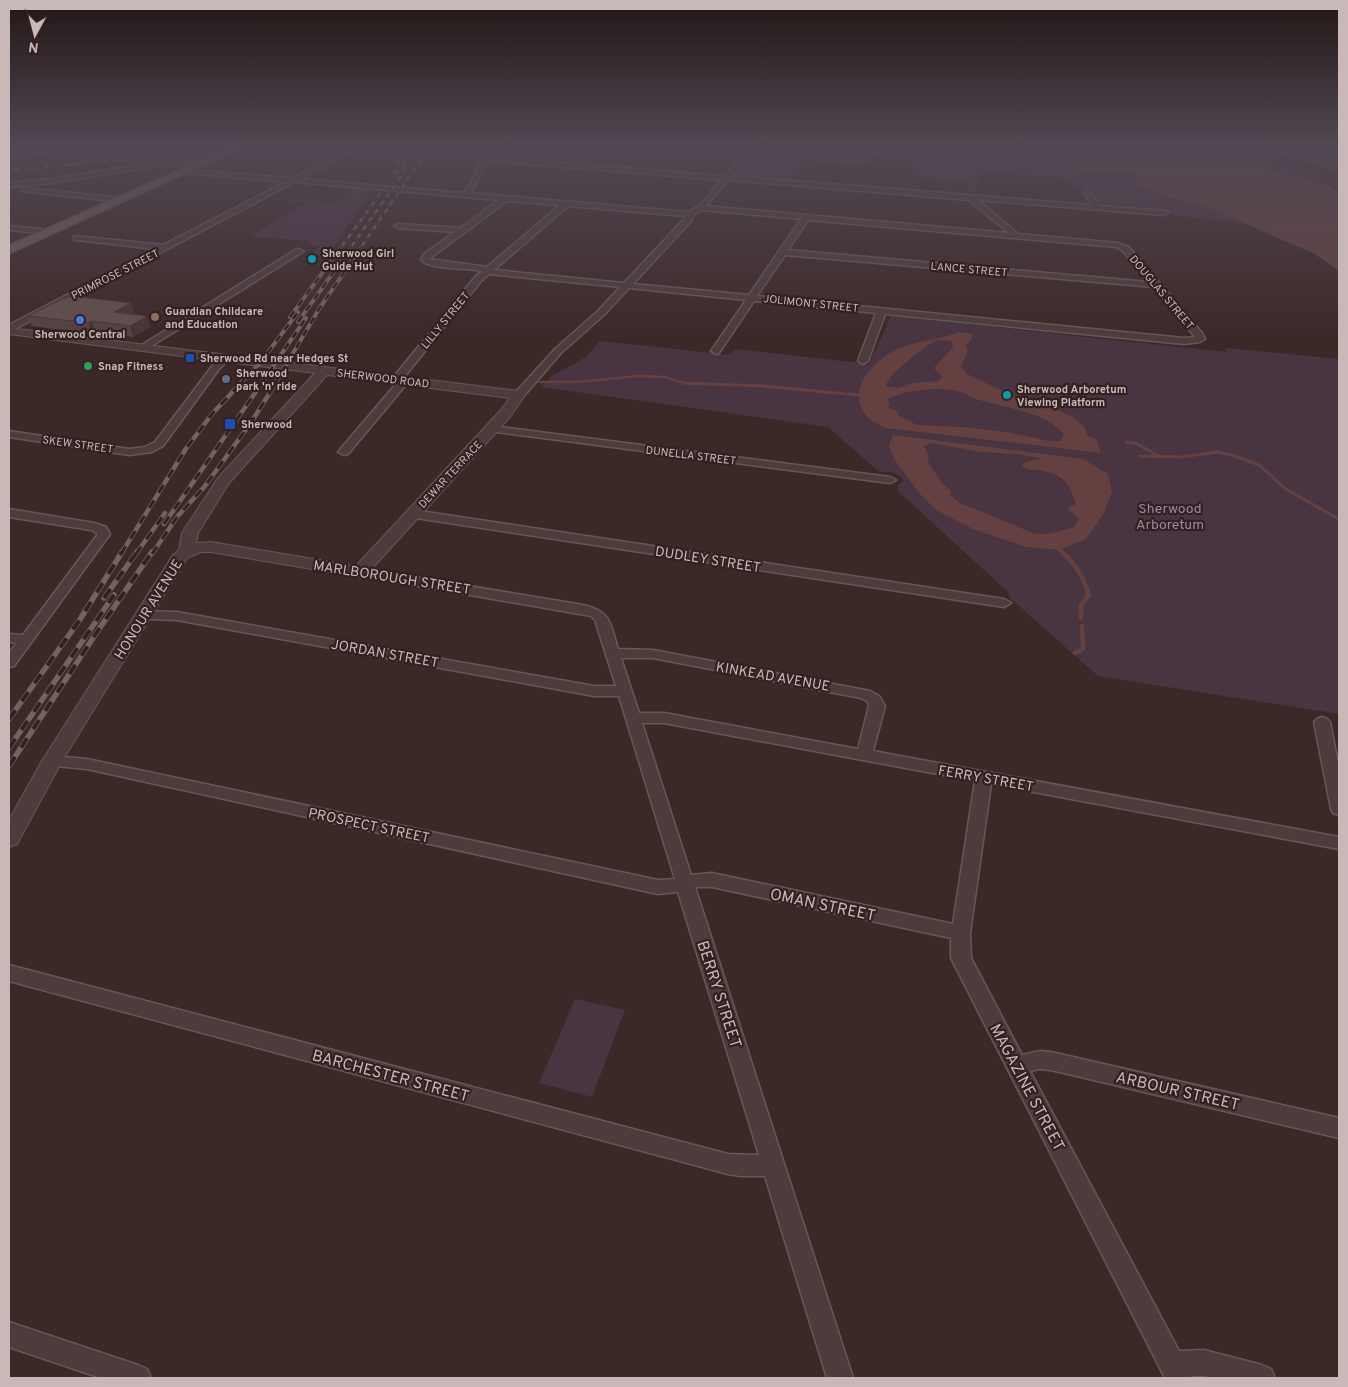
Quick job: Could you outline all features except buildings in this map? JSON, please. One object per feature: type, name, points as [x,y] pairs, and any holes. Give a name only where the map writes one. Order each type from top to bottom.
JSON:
[{"type":"main road","points":[[9,250],[102,209]]},
{"type":"street","name":"PRIMROSE STREET","points":[[9,330],[240,209]]},
{"type":"street","points":[[398,226],[462,230],[491,209]]},
{"type":"street","name":"LILLY STREET","points":[[344,452],[400,385],[400,376],[487,270],[559,209]]},
{"type":"street","points":[[630,209],[689,214]]},
{"type":"street","name":"DEWAR TERRACE","points":[[360,572],[492,429],[538,374],[577,346],[592,329],[602,312],[689,218],[689,214],[699,209]]},
{"type":"street","points":[[708,209],[1014,236]]},
{"type":"street","points":[[984,209],[1014,233],[1014,236]]},
{"type":"street","points":[[1107,209],[1164,213]]},
{"type":"street","points":[[716,351],[806,218]]},
{"type":"street","points":[[9,228],[50,232]]},
{"type":"street","name":"JOLIMONT STREET","points":[[462,230],[427,256],[425,260],[432,263],[487,270],[627,285],[1184,341],[1198,340]]},
{"type":"street","name":"DOUGLAS STREET","points":[[1014,236],[1121,246],[1126,249],[1199,335],[1198,340]]},
{"type":"street","points":[[77,238],[165,248]]},
{"type":"street","points":[[142,348],[300,251]]},
{"type":"street","name":"LANCE STREET","points":[[783,252],[1156,286]]},
{"type":"street","points":[[863,361],[882,310]]},
{"type":"street","name":"SHERWOOD ROAD","points":[[9,330],[519,395]]},
{"type":"street","name":"SKEW STREET","points":[[9,434],[129,452],[148,450],[161,442],[216,366],[226,358]]},
{"type":"street","name":"HONOUR AVENUE","points":[[9,839],[52,761],[181,554],[187,551],[190,533],[223,481],[324,371]]},
{"type":"street","name":"DUNELLA STREET","points":[[492,429],[890,480]]},
{"type":"street","points":[[9,513],[102,530],[104,534],[9,663]]},
{"type":"street","name":"DUDLEY STREET","points":[[413,514],[1004,603]]},
{"type":"street","name":"MARLBOROUGH STREET","points":[[187,551],[199,547],[211,547],[583,609],[596,613]]},
{"type":"street","name":"BERRY STREET","points":[[596,613],[603,622],[613,653],[840,1378]]},
{"type":"street","name":"JORDAN STREET","points":[[145,614],[178,616],[594,691],[624,691]]},
{"type":"street","points":[[9,638],[26,639]]},
{"type":"street","name":"KINKEAD AVENUE","points":[[613,653],[653,654],[865,694],[874,699],[877,706],[864,755]]},
{"type":"street","name":"FERRY STREET","points":[[633,718],[664,718],[1339,843]]},
{"type":"street","points":[[1322,722],[1339,809]]},
{"type":"street","name":"PROSPECT STREET","points":[[52,761],[87,764],[658,887],[671,888],[685,883]]},
{"type":"street","name":"MAGAZINE STREET","points":[[984,777],[961,933],[961,958],[1176,1371]]},
{"type":"street","name":"OMAN STREET","points":[[685,883],[698,879],[712,880],[961,933]]},
{"type":"street","name":"BARCHESTER STREET","points":[[9,973],[728,1164],[740,1166],[774,1165]]},
{"type":"street","name":"ARBOUR STREET","points":[[1017,1065],[1040,1060],[1051,1061],[1339,1128]]},
{"type":"street","points":[[9,1334],[138,1378]]},
{"type":"street","points":[[1176,1371],[1204,1363],[1262,1378]]},
{"type":"green space","points":[[297,209],[360,209],[328,256],[312,254],[320,246],[308,244],[308,241],[250,236]]},
{"type":"green space","points":[[1131,209],[1209,209],[1245,224],[1172,215],[1169,211]]},
{"type":"green space","name":"Sherwood Arboretum","points":[[891,316],[1227,352],[1226,348],[1339,359],[1339,714],[1098,676],[1010,598],[1009,593],[898,491],[898,485],[903,481],[901,477],[894,473],[878,471],[828,427],[541,387],[552,376],[586,357],[600,341],[730,355],[734,349],[869,364]]},
{"type":"green space","points":[[575,999],[625,1010],[592,1097],[539,1083]]},
{"type":"shaded area","points":[[1209,209],[1339,209],[1339,271],[1315,254]]},
{"type":"shaded area","points":[[959,332],[972,334],[972,339],[966,346],[968,351],[961,366],[967,374],[1025,402],[1055,409],[1075,418],[1085,428],[1088,436],[1096,439],[1101,453],[886,428],[866,416],[861,407],[859,391],[867,374],[882,358],[903,347]],"holes":[[[938,340],[951,341],[953,347],[934,368],[942,376],[939,381],[914,383],[898,388],[886,386],[900,368],[917,353]],[[935,389],[954,390],[979,400],[1026,412],[1047,421],[1064,434],[1061,441],[1049,441],[1006,432],[964,427],[917,425],[898,415],[897,411],[887,407],[890,403],[887,399],[907,392]]]},
{"type":"shaded area","points":[[893,435],[1083,459],[1108,474],[1112,492],[1103,515],[1086,539],[1059,550],[1026,547],[973,529],[936,510],[920,494],[894,459],[889,446]],"holes":[[[932,443],[980,452],[1018,454],[1040,458],[1024,463],[1022,466],[1029,470],[1053,474],[1063,479],[1070,489],[1076,504],[1067,508],[1079,519],[1074,527],[1050,533],[1033,533],[960,503],[950,495],[951,491],[942,483],[927,461],[929,457],[924,446]]]},
{"type":"waterway","points":[[540,382],[578,382],[638,376],[664,377],[685,383]]},
{"type":"waterway","points":[[685,383],[763,386],[846,394]]},
{"type":"waterway","points":[[685,383],[696,384]]},
{"type":"waterway","points":[[849,394],[859,395]]},
{"type":"waterway","points":[[1126,442],[1135,443],[1159,456]]},
{"type":"waterway","points":[[1139,456],[1181,457],[1217,452],[1235,456],[1259,465],[1287,490],[1339,519]]},
{"type":"waterway","points":[[1059,550],[1064,554]]},
{"type":"waterway","points":[[1064,554],[1079,572],[1089,595],[1081,605],[1081,618]]},
{"type":"waterway","points":[[1075,653],[1083,649],[1082,626]]},
{"type":"railway","points":[[339,250],[369,209]]},
{"type":"railway","points":[[349,250],[378,209]]},
{"type":"railway","points":[[359,250],[387,209]]},
{"type":"railway","points":[[290,317],[340,249]]},
{"type":"railway","points":[[298,322],[350,249]]},
{"type":"railway","points":[[275,384],[319,309],[360,249]]},
{"type":"railway","points":[[240,384],[260,363],[298,312]]},
{"type":"railway","points":[[261,384],[306,318]]},
{"type":"railway","points":[[121,554],[185,450],[212,414],[241,383]]},
{"type":"railway","points":[[164,524],[262,383]]},
{"type":"railway","points":[[152,554],[177,517],[205,486],[252,421],[276,383]]},
{"type":"railway","points":[[136,554],[165,513]]},
{"type":"railway","points":[[9,719],[79,621],[122,552]]},
{"type":"railway","points":[[104,598],[137,552]]},
{"type":"railway","points":[[9,766],[152,552]]},
{"type":"railway","points":[[9,748],[114,595]]},
{"type":"place","name":"Sherwood Girl Guide Hut","points":[[312,259]]},
{"type":"place","name":"Guardian Childcare and Education","points":[[155,317]]},
{"type":"place","name":"Sherwood Central","points":[[80,320]]},
{"type":"place","name":"Sherwood Rd near Hedges St","points":[[190,358]]},
{"type":"place","name":"Snap Fitness","points":[[88,366]]},
{"type":"place","name":"Sherwood park 'n' ride","points":[[226,379]]},
{"type":"place","name":"Sherwood Arboretum Viewing Platform","points":[[1007,395]]},
{"type":"place","name":"Sherwood","points":[[230,424]]}]
